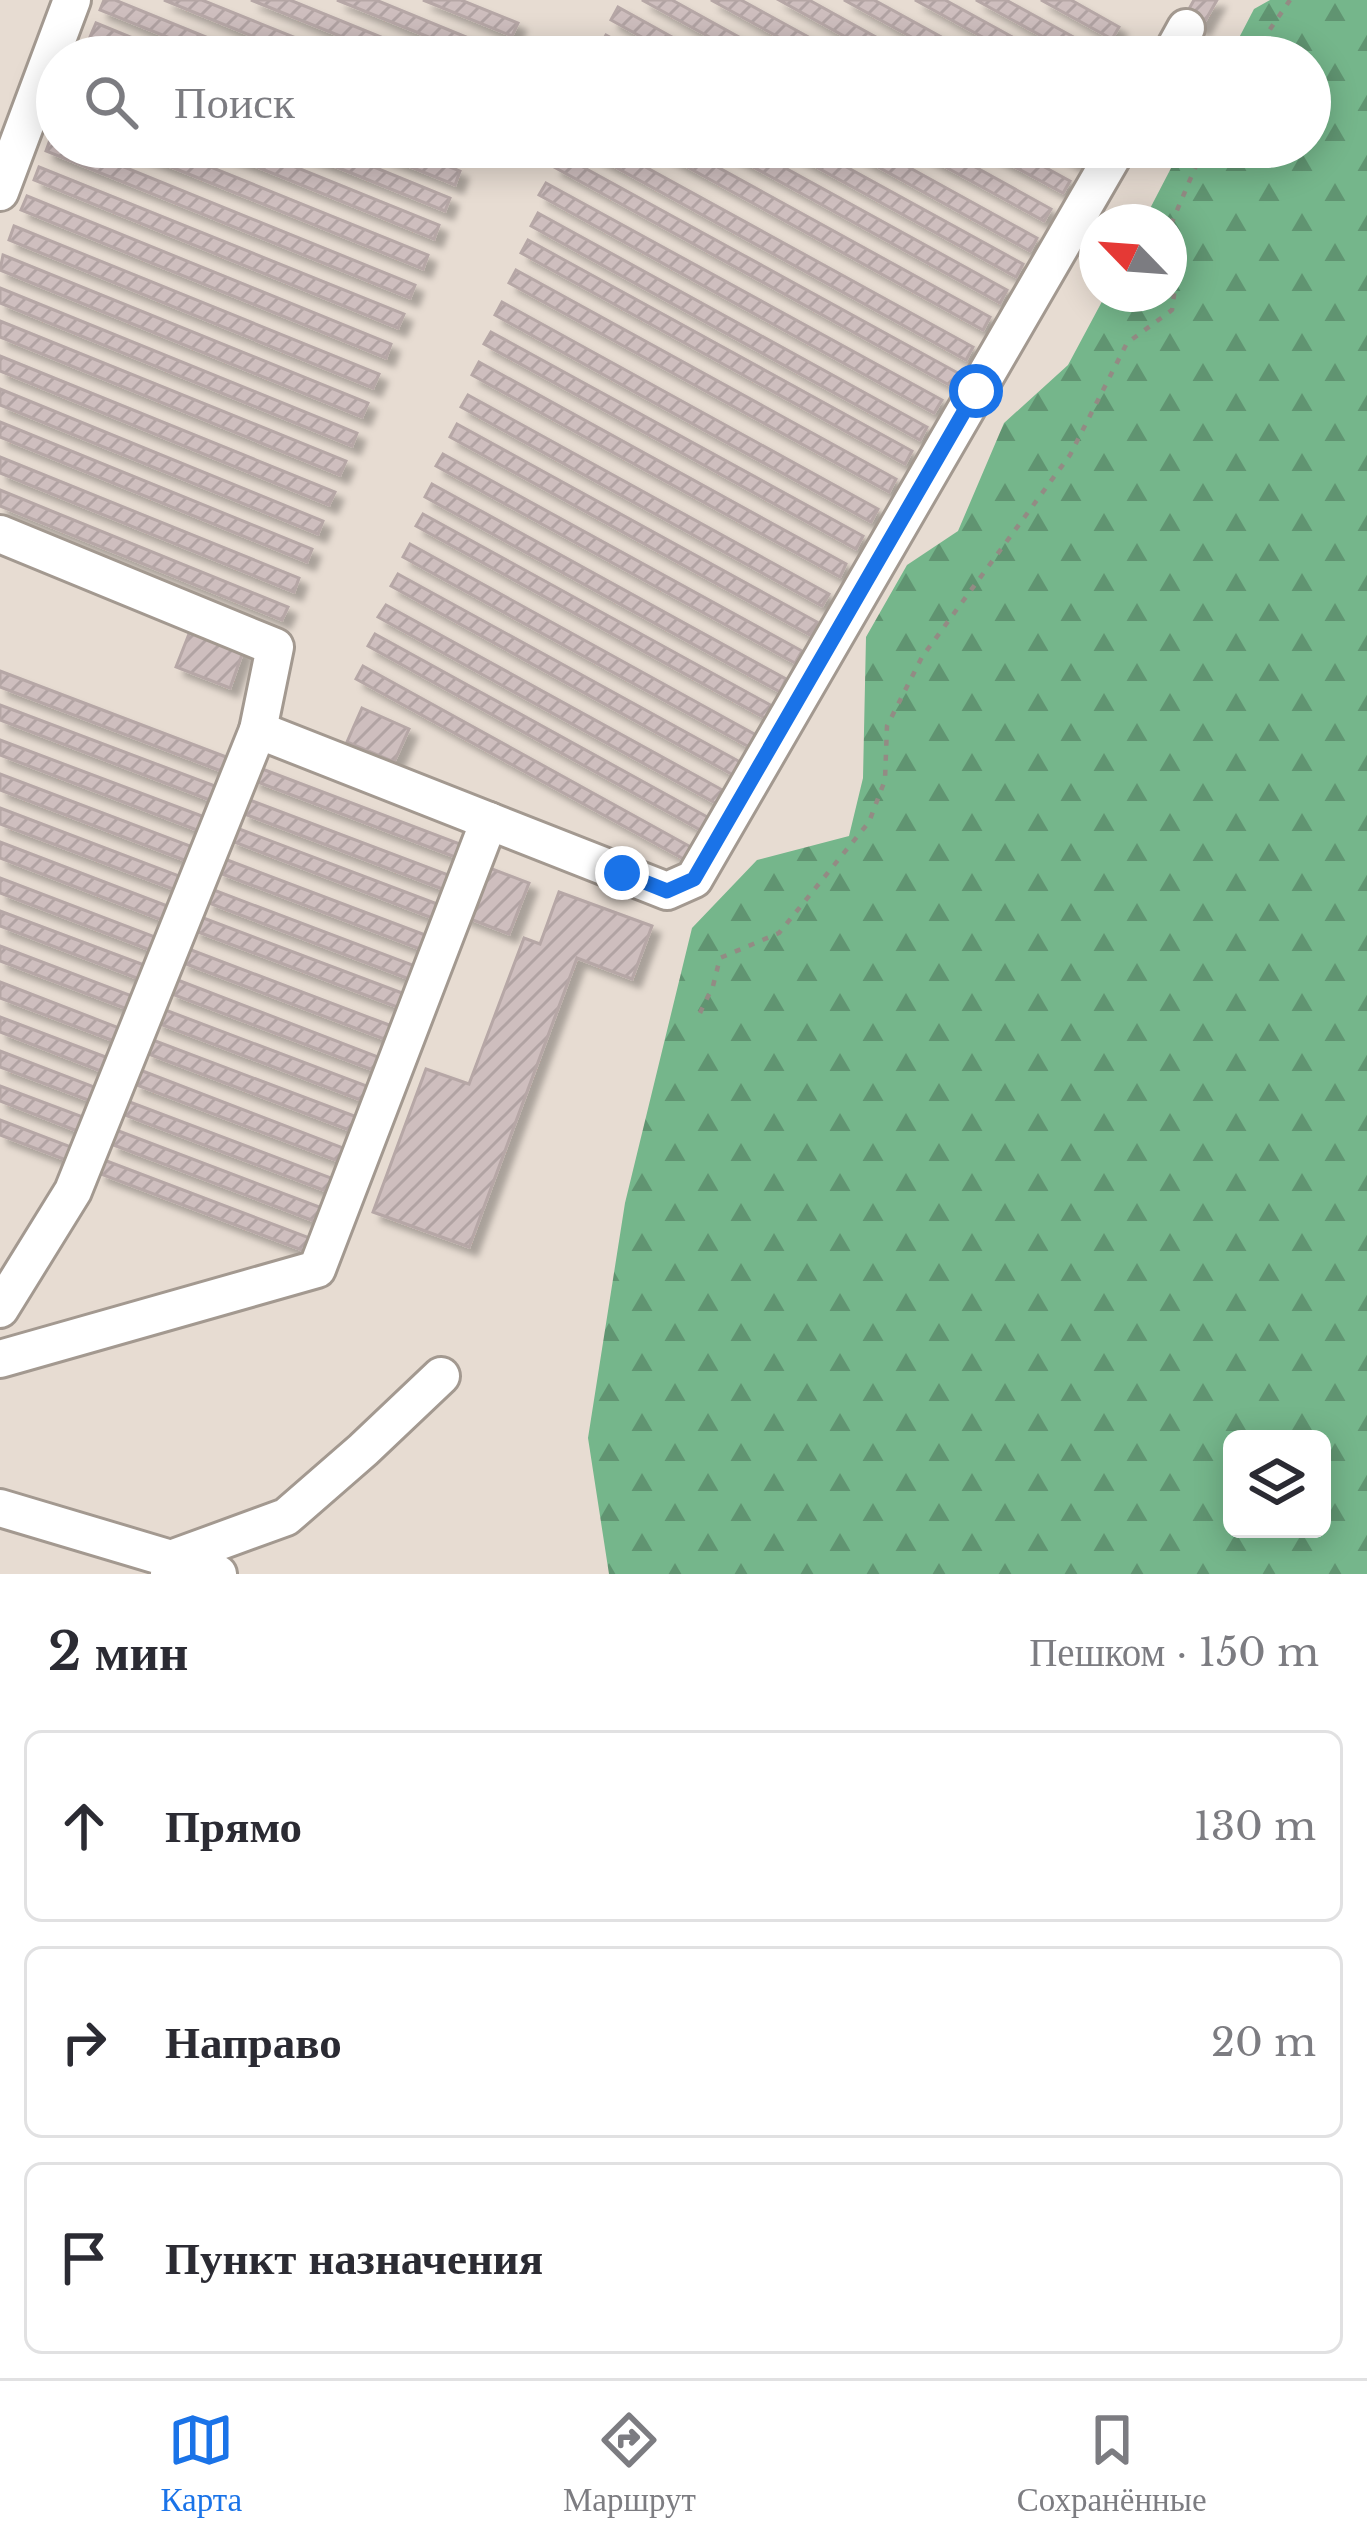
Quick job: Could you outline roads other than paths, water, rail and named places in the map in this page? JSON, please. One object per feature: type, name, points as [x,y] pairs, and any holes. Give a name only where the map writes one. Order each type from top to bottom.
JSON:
[{"type":"street","points":[[58,36],[72,0]]},
{"type":"street","points":[[0,192],[36,96]]},
{"type":"street","points":[[258,730],[667,891],[694,879],[1106,168]]},
{"type":"street","points":[[0,534],[275,647],[258,730],[73,1191],[0,1309]]},
{"type":"street","points":[[0,1359],[316,1269],[489,821]]},
{"type":"street","points":[[170,1566],[286,1517],[441,1376]]},
{"type":"street","points":[[0,1508],[170,1566],[218,1574]]}]
